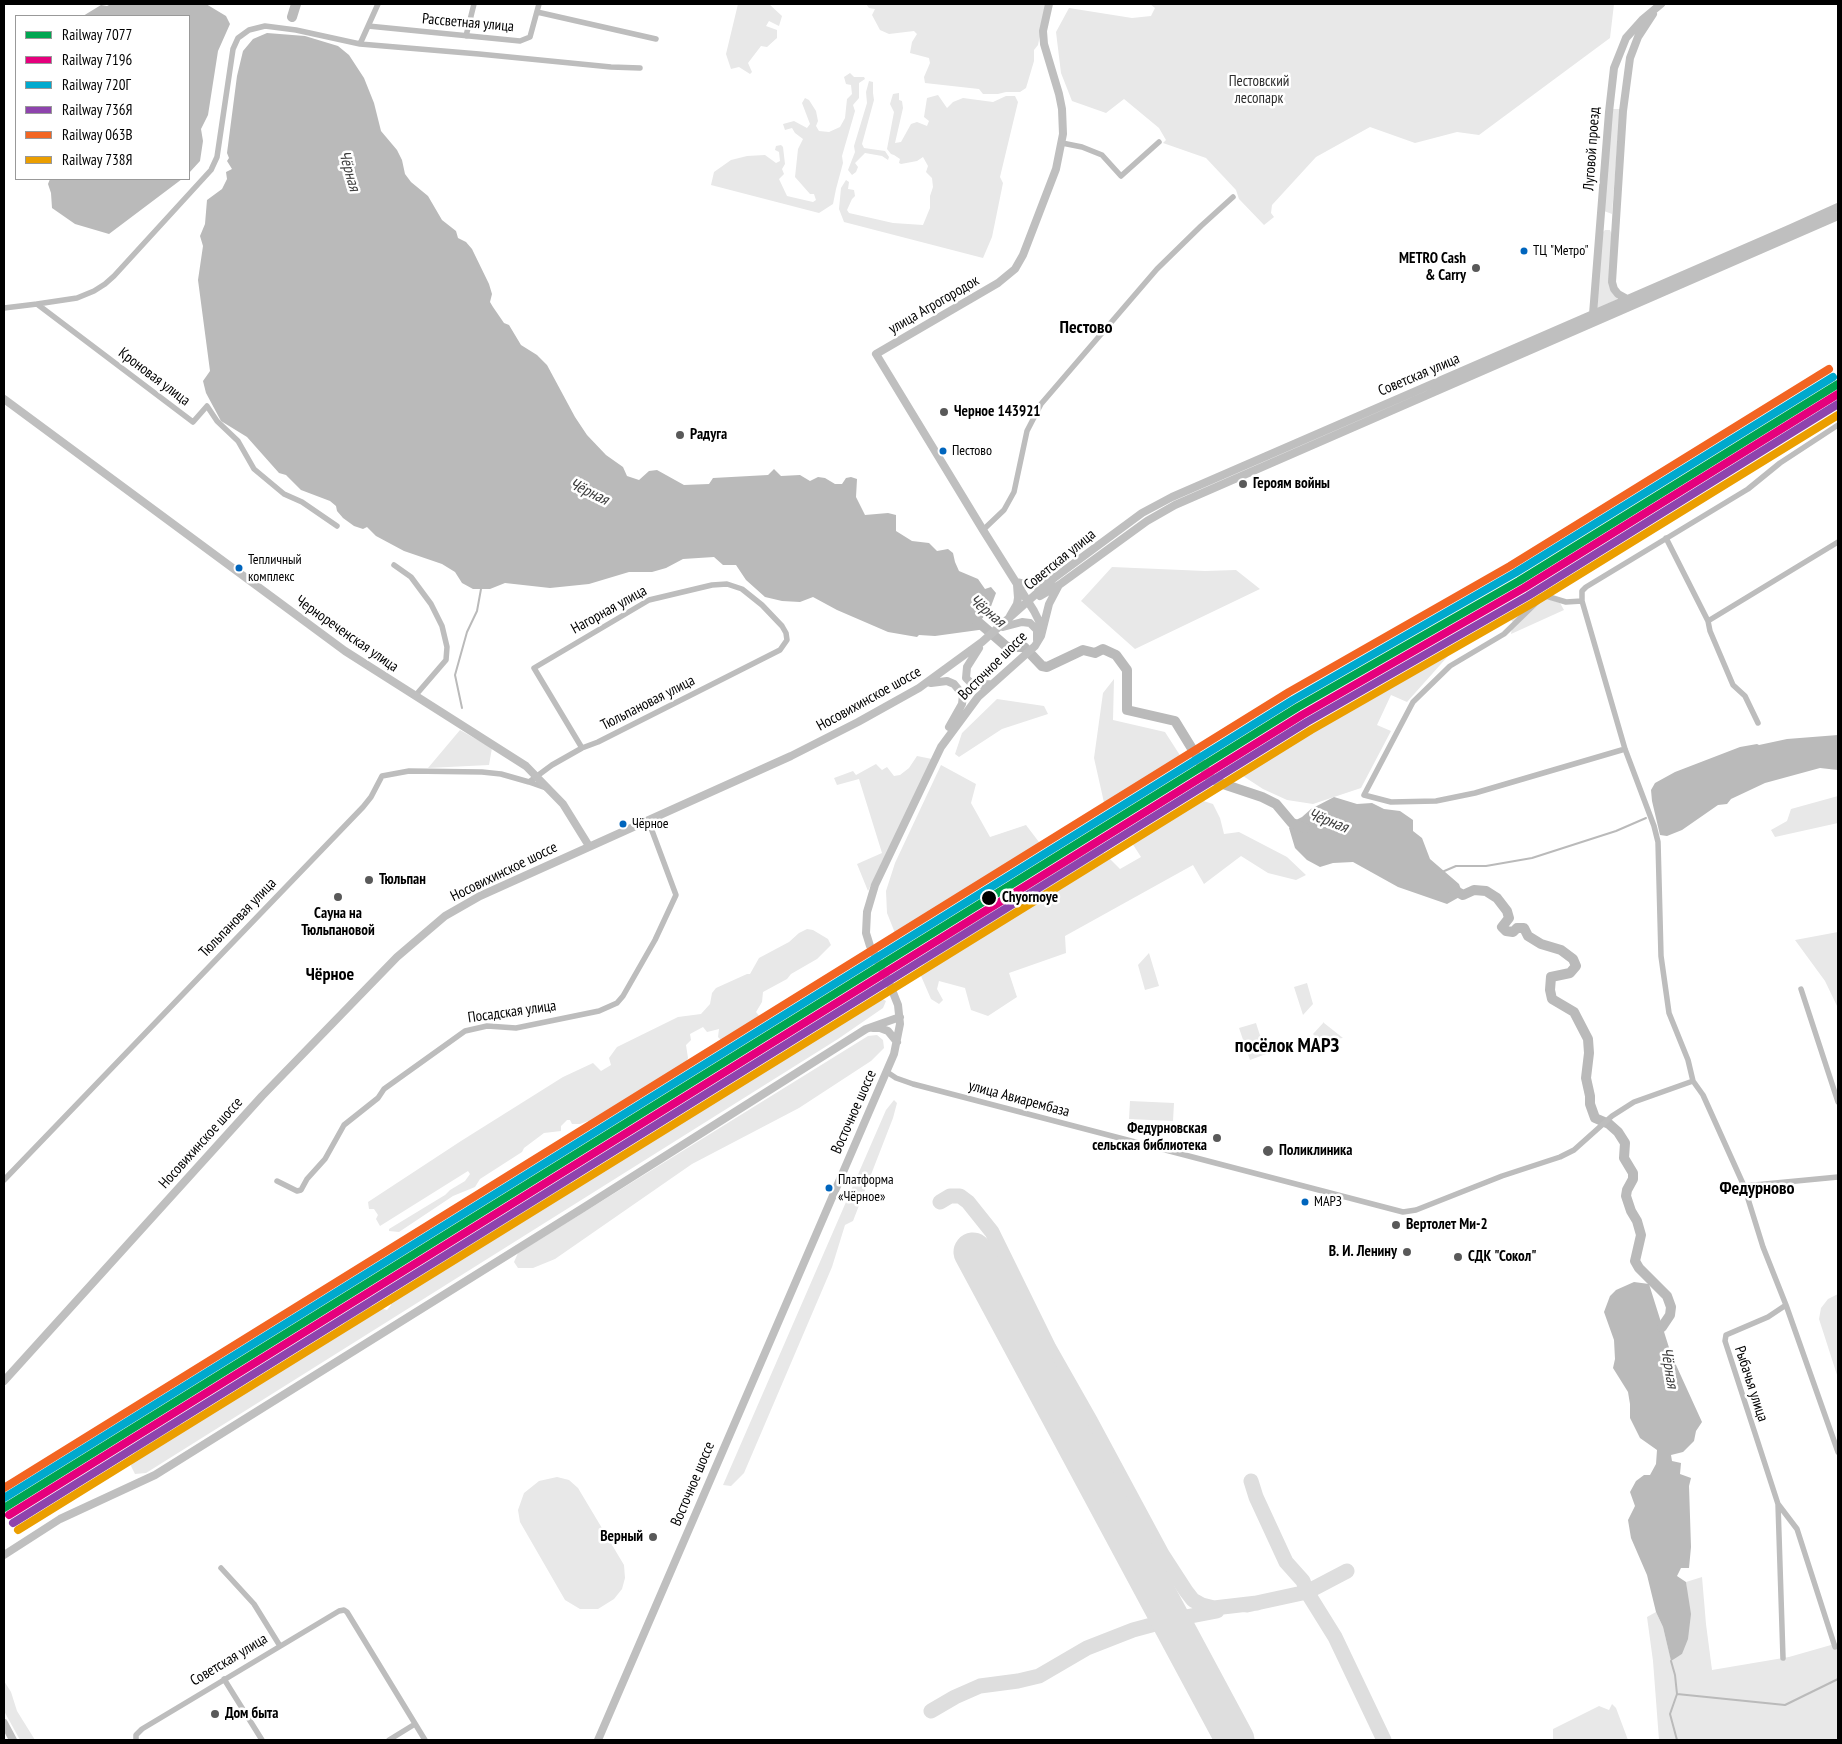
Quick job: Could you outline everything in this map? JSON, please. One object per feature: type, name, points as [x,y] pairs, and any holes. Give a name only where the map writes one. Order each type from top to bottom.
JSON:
[{"type":"main road","name":"улица Агрогородок","points":[[1029,602],[876,354],[998,283],[1015,269],[1023,255],[1056,169],[1064,124],[1055,78],[1044,44],[1043,31],[1049,4]]},
{"type":"main road","name":"Луговой проезд","points":[[1627,299],[1618,294],[1612,282],[1623,111],[1630,58],[1638,37],[1649,19],[1662,4]]},
{"type":"main road","name":"Луговой проезд","points":[[1593,314],[1608,112],[1614,68],[1630,33],[1643,19],[1662,4]]},
{"type":"main road","name":"Советская улица","points":[[1057,582],[1142,513],[1172,496],[1838,206]]},
{"type":"main road","name":"Советская улица","points":[[1029,602],[1147,520],[1175,505],[1838,216]]},
{"type":"main road","name":"Чернореченская улица","points":[[4,399],[310,627],[415,696],[517,759],[550,789],[568,811],[590,846]]},
{"type":"main road","points":[[1001,627],[1016,604],[1018,592],[1016,582],[1035,586],[1057,582]]},
{"type":"main road","points":[[1043,629],[1057,582]]},
{"type":"main road","name":"Носовихинское шоссе","points":[[4,1381],[262,1096],[411,944],[437,922],[466,904],[807,749],[858,722],[927,684],[1001,627],[1029,602]]},
{"type":"main road","name":"Восточное шоссе","points":[[598,1740],[887,1072],[897,1042],[900,1017],[894,992],[867,939],[866,920],[875,885],[941,747],[978,697],[1034,647],[1041,636],[1043,629],[1038,616],[1029,602]]},
{"type":"main road","points":[[1001,627],[1022,622],[1032,624],[1038,632],[1034,647]]},
{"type":"main road","points":[[982,642],[967,667],[966,678],[973,685],[992,684]]},
{"type":"main road","points":[[927,684],[942,680],[947,681],[954,684],[963,695],[962,704],[944,737],[941,747]]},
{"type":"main road","points":[[4,1555],[60,1519],[154,1474],[866,1029],[900,1017]]},
{"type":"main road","points":[[866,1029],[880,1028],[888,1031],[897,1042]]},
{"type":"main road","points":[[4,1722],[13,1740]]},
{"type":"street","points":[[360,44],[378,4]]},
{"type":"street","points":[[466,36],[474,4]]},
{"type":"street","name":"Рассветная улица","points":[[368,26],[520,41],[526,40],[533,32],[539,4]]},
{"type":"street","points":[[537,12],[656,39]]},
{"type":"street","points":[[4,308],[78,298],[94,292],[114,276],[211,170],[217,157],[233,49],[242,34],[249,30],[265,26],[296,30],[360,44],[640,68]]},
{"type":"street","points":[[1062,143],[1082,147],[1102,155],[1121,176],[1159,142]]},
{"type":"street","points":[[983,530],[1004,510],[1014,492],[1027,431],[1041,404],[1158,269],[1233,197]]},
{"type":"street","name":"Кроновая улица","points":[[37,304],[193,422],[207,406],[217,421],[238,441],[254,469],[284,494],[302,502],[337,526]]},
{"type":"street","points":[[1838,425],[1780,462],[1748,489],[1582,591],[1582,601],[1625,748],[1654,826],[1658,842],[1661,956],[1667,1005],[1688,1060],[1693,1081],[1703,1095],[1744,1186],[1763,1247],[1786,1305],[1838,1452]]},
{"type":"street","points":[[1666,538],[1708,621],[1710,631],[1733,685],[1745,696],[1758,723]]},
{"type":"street","points":[[1708,621],[1838,542]]},
{"type":"street","points":[[394,565],[411,577],[431,604],[442,626],[447,647],[446,660],[415,696]]},
{"type":"street","name":"Нагорная улица","points":[[582,748],[534,668],[649,600],[727,584],[742,589],[762,605],[782,626],[786,633],[786,640],[780,650]]},
{"type":"street","points":[[1582,601],[1566,602],[1546,596],[1539,600],[1504,634],[1450,666],[1413,702],[1364,795],[1391,802],[1436,801],[1475,793],[1625,748]]},
{"type":"street","name":"Тюльпановая улица","points":[[529,782],[582,748],[598,742],[780,650]]},
{"type":"street","name":"Тюльпановая улица","points":[[4,1180],[363,807],[371,797],[382,776],[410,771],[482,772],[500,774],[550,789]]},
{"type":"street","name":"Посадская улица","points":[[277,1181],[297,1191],[301,1190],[307,1179],[325,1159],[344,1125],[378,1098],[384,1089],[465,1031],[487,1026],[516,1028],[599,1011],[617,1003],[656,940],[676,895],[648,820]]},
{"type":"street","points":[[1801,989],[1838,1102]]},
{"type":"street","name":"улица Авиарембаза","points":[[887,1072],[896,1078],[914,1084],[1346,1196],[1396,1211],[1409,1212],[1502,1176],[1560,1157],[1582,1144],[1612,1116],[1634,1102],[1646,1096],[1693,1081]]},
{"type":"street","points":[[1744,1186],[1838,1177]]},
{"type":"street","name":"Рыбачья улица","points":[[1778,1504],[1725,1341],[1726,1335],[1768,1317],[1786,1305]]},
{"type":"street","points":[[1778,1504],[1797,1529],[1835,1647]]},
{"type":"street","points":[[1778,1504],[1783,1658]]},
{"type":"street","points":[[221,1568],[254,1604],[280,1646]]},
{"type":"street","name":"Советская улица","points":[[136,1740],[136,1735],[142,1729],[339,1611],[344,1610],[415,1724]]},
{"type":"street","points":[[224,1679],[262,1740]]},
{"type":"street","points":[[389,1740],[415,1724],[425,1740]]},
{"type":"green space","points":[[738,4],[769,4],[782,16],[779,26],[769,21],[766,26],[777,30],[777,38],[767,47],[761,46],[748,63],[752,72],[750,74],[739,67],[731,69],[726,54]]},
{"type":"green space","points":[[866,4],[1046,4],[1038,45],[1034,50],[1034,61],[1026,88],[1020,92],[983,94],[979,89],[925,83],[924,77],[930,63],[929,58],[910,53],[912,42],[917,34],[914,31],[889,34],[880,30],[872,15],[875,9],[869,8]]},
{"type":"green space","name":"Пестовский лесопарк","points":[[1150,4],[1614,4],[1610,38],[1479,135],[1457,132],[1415,143],[1370,127],[1316,157],[1272,205],[1271,213],[1274,217],[1264,225],[1239,199],[1236,190],[1206,158],[1163,143],[1166,140],[1159,128],[1124,99],[1106,113],[1072,101],[1061,73],[1056,32],[1069,8],[1132,18],[1151,16],[1155,8]]},
{"type":"green space","points":[[850,73],[854,77],[864,77],[865,79],[859,83],[859,98],[853,105],[855,111],[842,156],[843,163],[833,204],[819,213],[711,185],[714,172],[731,160],[747,156],[765,155],[776,163],[780,161],[779,152],[775,150],[776,146],[781,145],[783,147],[785,164],[782,169],[784,174],[779,179],[787,196],[813,202],[816,200],[814,194],[810,194],[795,177],[798,149],[803,139],[792,128],[785,130],[783,124],[794,121],[807,128],[810,124],[802,103],[805,98],[809,100],[816,111],[818,121],[816,126],[819,131],[829,132],[840,127],[845,118],[847,99],[852,94],[851,85],[846,84],[844,77]]},
{"type":"green space","points":[[869,81],[873,82],[874,100],[862,144],[864,148],[885,151],[889,157],[888,160],[882,156],[865,153],[855,163],[858,167],[852,175],[848,170],[855,152],[854,146],[867,103],[866,92]]},
{"type":"green space","points":[[899,93],[899,100],[902,101],[903,108],[895,143],[901,142],[911,124],[917,122],[927,126],[929,121],[924,117],[927,98],[938,95],[947,108],[953,102],[963,98],[993,102],[1006,96],[1015,96],[1018,102],[1000,177],[1003,183],[992,237],[983,258],[844,222],[839,209],[841,188],[846,180],[849,182],[848,189],[854,190],[855,196],[847,210],[849,213],[893,223],[923,225],[930,208],[930,196],[933,187],[932,178],[926,172],[928,166],[923,157],[917,161],[901,164],[899,163],[900,159],[891,154],[887,149],[894,112],[890,104],[893,94]]},
{"type":"green space","points":[[1611,109],[1620,109],[1612,214],[1604,211]]},
{"type":"green space","points":[[1605,230],[1610,230],[1612,235],[1610,287],[1618,299],[1597,309],[1602,233]]},
{"type":"green space","points":[[1112,567],[1205,571],[1236,570],[1260,589],[1135,649],[1081,601]]},
{"type":"green space","points":[[1545,598],[1560,603],[1564,610],[1511,634],[1513,622],[1510,619],[1518,607],[1535,600],[1539,602]]},
{"type":"green space","points":[[1449,655],[1407,702],[1391,695],[1377,725],[1391,731],[1361,788],[1313,804],[1287,800],[1263,789],[1240,774]]},
{"type":"green space","points":[[1114,679],[1113,720],[1165,732],[1183,760],[1105,807],[1094,758],[1103,693]]},
{"type":"green space","points":[[997,699],[1044,706],[1048,714],[1002,729],[959,757],[955,754],[962,733]]},
{"type":"green space","points":[[460,730],[492,748],[489,765],[428,768]]},
{"type":"green space","points":[[917,756],[932,759],[868,891],[857,864],[882,853],[859,779],[837,785],[834,778],[853,771],[856,775],[876,764],[882,770],[887,767],[894,776],[900,775],[909,768]]},
{"type":"green space","points":[[941,765],[976,784],[971,803],[990,837],[1026,825],[1042,846],[895,933],[887,913],[886,891],[895,863]]},
{"type":"green space","points":[[1838,796],[1838,823],[1775,837],[1771,830],[1787,821],[1791,809]]},
{"type":"green space","points":[[1197,799],[1213,804],[1220,818],[1224,834],[1239,832],[1287,857],[1306,875],[1296,880],[1268,873],[1241,856],[1204,884],[1193,865],[1065,936],[1066,953],[1009,973],[1017,997],[988,1016],[971,1010],[965,988],[939,981],[937,989],[943,1000],[939,1004],[931,999],[921,976],[924,963],[941,947],[937,941],[1095,844],[1120,869],[1141,857],[1132,843],[1141,832]]},
{"type":"green space","points":[[807,929],[813,930],[828,939],[831,945],[817,959],[763,992],[762,1002],[756,1012],[760,1017],[752,1025],[748,1025],[732,1035],[731,1038],[722,1041],[718,1037],[719,1029],[707,1032],[703,1027],[690,1034],[691,1040],[686,1045],[688,1058],[685,1066],[615,1112],[593,1124],[588,1121],[572,1124],[570,1120],[567,1120],[561,1126],[561,1131],[544,1133],[524,1148],[522,1152],[480,1179],[475,1187],[453,1196],[399,1232],[389,1231],[389,1229],[465,1181],[470,1174],[468,1171],[380,1226],[376,1219],[378,1215],[374,1209],[369,1209],[368,1202],[563,1077],[593,1063],[601,1071],[611,1065],[609,1058],[617,1047],[678,1017],[701,1014],[710,1004],[712,993],[716,988],[750,974],[759,958],[789,942]]},
{"type":"green space","points":[[1838,932],[1838,1008],[1825,981],[1795,940]]},
{"type":"green space","points":[[1149,953],[1159,986],[1145,990],[1138,965]]},
{"type":"green space","points":[[1307,983],[1313,1004],[1303,1015],[1294,987]]},
{"type":"green space","points":[[879,997],[886,1001],[883,1008],[838,1039],[146,1473],[135,1474],[131,1466],[136,1442],[168,1422],[183,1424],[339,1334],[347,1319],[366,1305],[387,1310],[391,1305],[391,1295],[486,1233],[568,1182],[578,1185],[624,1159],[633,1146],[840,1019],[847,1021],[860,1006]]},
{"type":"green space","points":[[1324,1022],[1343,1038],[1320,1041],[1313,1034]]},
{"type":"green space","points":[[1256,1023],[1266,1054],[1250,1060],[1239,1028]]},
{"type":"green space","points":[[877,1035],[883,1040],[884,1048],[871,1061],[799,1108],[692,1164],[555,1259],[533,1268],[518,1268],[514,1262],[518,1253],[868,1036]]},
{"type":"green space","points":[[894,1100],[897,1103],[893,1118],[853,1221],[845,1225],[832,1267],[744,1473],[731,1486],[723,1485],[886,1110]]},
{"type":"green space","points":[[1130,1101],[1174,1103],[1173,1121],[1129,1119]]},
{"type":"green space","points":[[1838,1294],[1838,1378],[1819,1319],[1821,1308],[1828,1299]]},
{"type":"green space","points":[[557,1477],[569,1480],[578,1488],[624,1565],[625,1578],[622,1589],[614,1599],[598,1609],[580,1609],[565,1600],[520,1522],[518,1510],[524,1493],[539,1481]]},
{"type":"green space","points":[[1702,1577],[1712,1670],[1789,1657],[1838,1643],[1838,1740],[1659,1740],[1653,1661],[1647,1617],[1656,1612],[1663,1627],[1671,1660],[1682,1654],[1687,1595],[1686,1582]]},
{"type":"green space","points":[[4,1681],[11,1692],[17,1711],[35,1740],[20,1740],[4,1711]]},
{"type":"green space","points":[[1612,1704],[1616,1708],[1628,1740],[1553,1740],[1553,1729],[1599,1706],[1609,1710]]},
{"type":"water","points":[[111,4],[206,4],[226,16],[230,24],[218,51],[208,115],[201,129],[203,141],[200,161],[190,172],[190,15],[85,15],[101,5],[107,6]]},
{"type":"water","points":[[267,33],[305,36],[338,46],[349,55],[364,78],[374,103],[381,131],[397,150],[402,160],[405,174],[411,182],[428,196],[442,220],[456,231],[458,238],[466,242],[472,249],[489,284],[492,294],[490,302],[493,307],[504,323],[509,325],[521,345],[537,355],[547,365],[587,435],[606,455],[623,467],[627,476],[639,480],[649,471],[657,470],[684,485],[709,484],[713,478],[768,475],[774,469],[781,476],[800,475],[810,481],[818,477],[825,478],[835,484],[842,484],[846,478],[857,479],[856,497],[865,515],[888,513],[896,515],[896,531],[912,541],[929,543],[937,551],[948,549],[953,553],[959,571],[978,579],[985,589],[991,587],[996,593],[990,609],[981,620],[985,622],[986,629],[935,636],[919,635],[917,637],[888,632],[837,610],[813,597],[800,602],[782,601],[765,597],[746,580],[736,565],[723,565],[714,557],[683,559],[666,568],[652,572],[629,572],[589,584],[550,588],[505,583],[490,589],[473,589],[462,583],[455,572],[442,564],[404,551],[376,536],[367,527],[363,529],[354,526],[343,518],[337,511],[336,506],[330,501],[301,490],[286,475],[279,473],[247,437],[221,421],[206,393],[203,381],[210,371],[198,280],[203,246],[200,236],[205,224],[207,200],[222,189],[227,179],[226,172],[232,169],[227,161],[229,158],[227,153],[237,76],[243,51],[253,39]]},
{"type":"water","points":[[50,180],[181,180],[109,234],[75,224],[52,208],[48,184]]},
{"type":"water","points":[[1838,735],[1838,770],[1820,768],[1765,783],[1731,799],[1727,804],[1718,805],[1682,830],[1667,836],[1660,835],[1652,801],[1651,790],[1655,783],[1675,772],[1740,747],[1787,739]]},
{"type":"water","points":[[1334,797],[1357,804],[1372,803],[1384,809],[1400,811],[1413,820],[1413,831],[1422,838],[1430,859],[1459,884],[1463,895],[1447,904],[1398,887],[1353,862],[1333,863],[1320,867],[1307,860],[1295,848],[1289,828],[1294,821],[1311,809]]},
{"type":"water","points":[[1634,1282],[1649,1284],[1671,1354],[1702,1422],[1696,1431],[1694,1441],[1683,1452],[1671,1455],[1672,1461],[1681,1463],[1680,1474],[1691,1478],[1689,1486],[1691,1547],[1689,1568],[1681,1568],[1677,1576],[1686,1582],[1691,1614],[1688,1639],[1682,1654],[1671,1661],[1647,1575],[1631,1538],[1628,1520],[1635,1506],[1630,1492],[1636,1481],[1644,1475],[1650,1475],[1656,1464],[1657,1450],[1640,1438],[1630,1418],[1628,1392],[1613,1368],[1615,1359],[1614,1340],[1604,1312],[1610,1296],[1616,1290]]},
{"type":"waterway","name":"Чёрная","points":[[292,17],[296,4]]},
{"type":"waterway","points":[[462,708],[455,675],[467,632],[477,611],[481,589]]},
{"type":"waterway","name":"Чёрная","points":[[977,621],[1007,647],[1024,647],[1042,666],[1047,667],[1083,650],[1095,653],[1103,649],[1116,655],[1127,670],[1127,710],[1175,721],[1210,778],[1276,804],[1292,823],[1305,828]]},
{"type":"waterway","points":[[1442,872],[1456,866],[1486,866],[1532,858],[1616,831],[1646,818]]},
{"type":"waterway","name":"Чёрная","points":[[1452,889],[1463,895],[1474,890],[1486,891],[1497,898],[1507,911],[1509,918],[1502,927],[1506,931],[1513,932],[1517,928],[1524,928],[1528,936],[1541,944],[1561,950],[1573,959],[1576,966],[1570,973],[1551,977],[1550,990],[1552,999],[1574,1012],[1588,1039],[1589,1053],[1586,1078],[1590,1104],[1595,1118],[1609,1124],[1618,1132],[1625,1143],[1624,1158],[1633,1173],[1633,1179],[1626,1196],[1641,1235],[1635,1261],[1639,1268],[1667,1296],[1671,1307],[1670,1315],[1662,1327]]},
{"type":"waterway","name":"Чёрная","points":[[1671,1661],[1677,1694],[1670,1714],[1677,1740]]},
{"type":"waterway","points":[[1677,1694],[1785,1705],[1838,1679]]},
{"type":"taxiway","points":[[940,1202],[950,1196],[960,1196],[968,1202],[992,1232],[1049,1348],[1162,1554],[1193,1600],[1214,1608],[1257,1603]]},
{"type":"taxiway","points":[[1251,1481],[1256,1497],[1286,1562],[1303,1581],[1307,1592],[1335,1637],[1384,1740]]},
{"type":"taxiway","points":[[1247,1605],[1307,1592],[1347,1571]]},
{"type":"taxiway","points":[[931,1711],[955,1697],[980,1686],[1039,1676],[1087,1648],[1133,1630],[1170,1620],[1217,1611]]},
{"type":"runway","points":[[973,1252],[1235,1740]]},
{"type":"rail line","name":"063В","points":[[4,1488],[1289,692],[1510,566],[1829,369]]},
{"type":"rail line","name":"720Г","points":[[4,1498],[1293,700],[1515,573],[1833,377]]},
{"type":"rail line","name":"7077","points":[[4,1508],[1298,707],[1519,581],[1838,384]]},
{"type":"rail line","name":"7196","points":[[9,1515],[1302,715],[1524,588],[1838,394]]},
{"type":"rail line","name":"736Я","points":[[13,1523],[1307,722],[1528,596],[1838,404]]},
{"type":"rail line","name":"738Я","points":[[18,1530],[1311,730],[1533,603],[1838,415]]},
{"type":"place","name":"ТЦ \"Метро\"","points":[[1524,251]]},
{"type":"place","name":"METRO Cash & Carry","points":[[1476,268]]},
{"type":"place","name":"Черное 143921","points":[[944,412]]},
{"type":"place","name":"Радуга","points":[[680,435]]},
{"type":"place","name":"Пестово","points":[[943,451]]},
{"type":"place","name":"Героям войны","points":[[1243,484]]},
{"type":"place","name":"Тепличный комплекс","points":[[239,568]]},
{"type":"place","name":"Чёрное","points":[[623,824]]},
{"type":"place","name":"Тюльпан","points":[[369,880]]},
{"type":"place","name":"Сауна на Тюльпановой","points":[[338,897]]},
{"type":"place","name":"Chyornoye","points":[[989,898]]},
{"type":"place","name":"Федурновская сельская библиотека","points":[[1217,1138]]},
{"type":"place","name":"Поликлиника","points":[[1268,1151]]},
{"type":"place","name":"Платформа «Чёрное»","points":[[829,1188]]},
{"type":"place","name":"МАРЗ","points":[[1305,1202]]},
{"type":"place","name":"Вертолет Ми-2","points":[[1396,1225]]},
{"type":"place","name":"В. И. Ленину","points":[[1407,1252]]},
{"type":"place","name":"СДК \"Сокол\"","points":[[1458,1257]]},
{"type":"place","name":"Верный","points":[[653,1537]]},
{"type":"place","name":"Дом быта","points":[[215,1714]]},
{"type":"district","name":"Пестово","points":[[1086,328]]},
{"type":"district","name":"Чёрное","points":[[330,975]]},
{"type":"district","name":"посёлок МАРЗ","points":[[1287,1046]]},
{"type":"district","name":"Федурново","points":[[1757,1189]]}]
